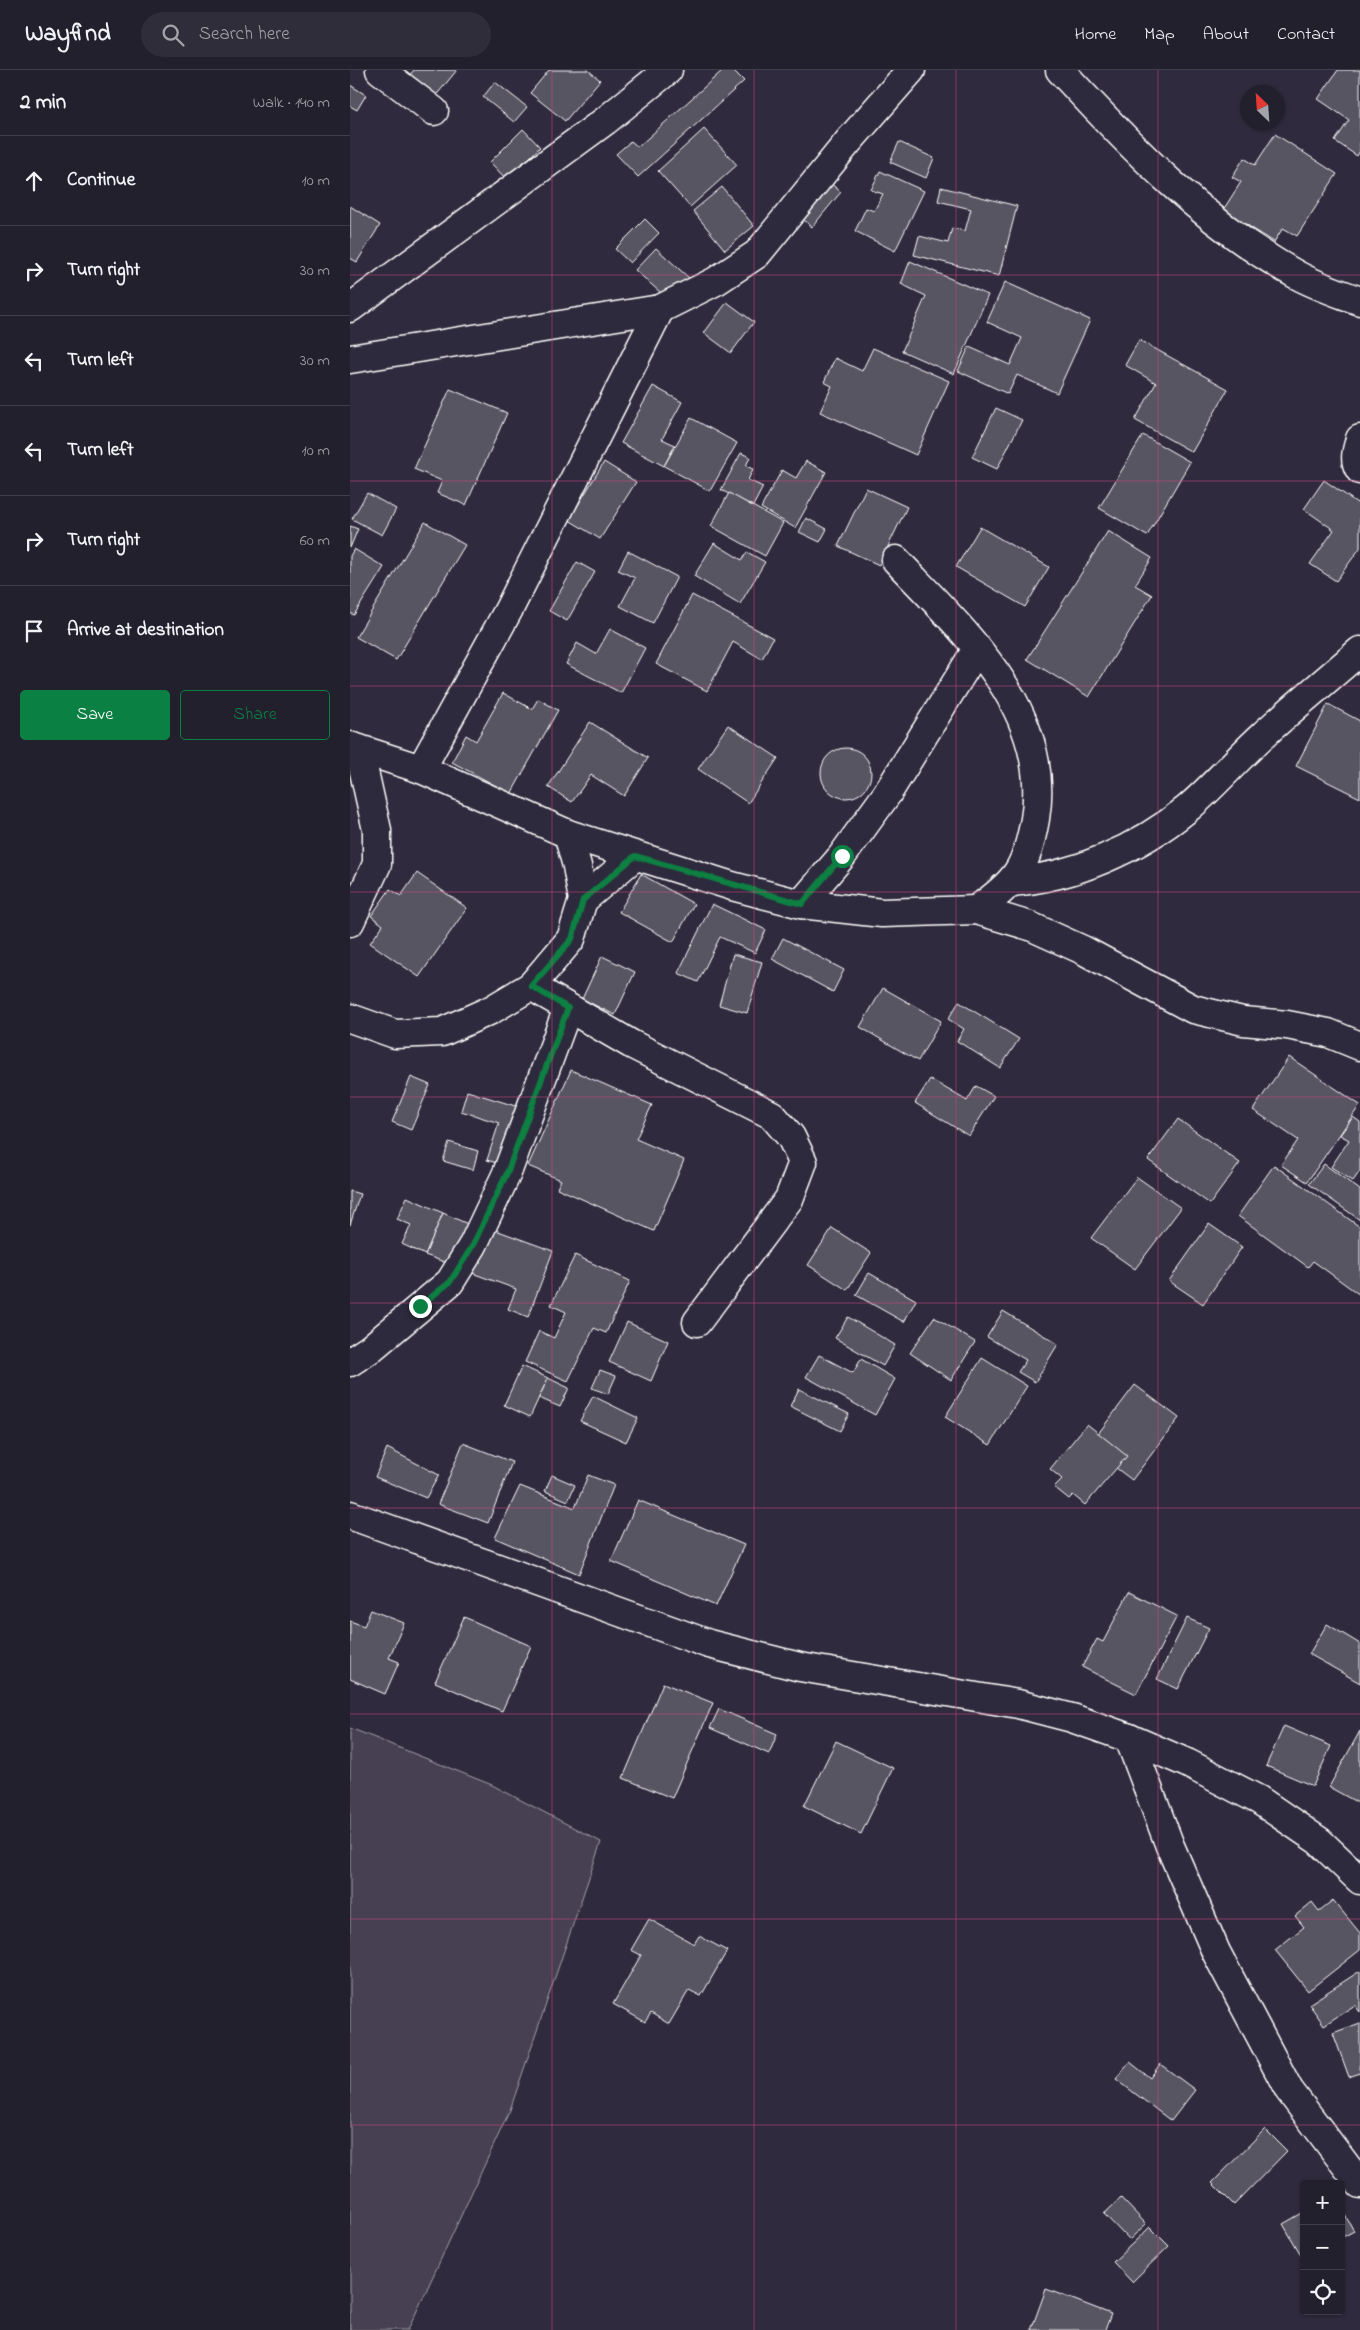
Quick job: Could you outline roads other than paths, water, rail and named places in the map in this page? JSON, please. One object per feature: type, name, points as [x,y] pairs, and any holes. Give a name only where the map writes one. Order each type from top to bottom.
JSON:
[{"type":"street","points":[[380,70],[434,111]]},
{"type":"street","points":[[350,308],[605,121],[668,70]]},
{"type":"street","points":[[350,359],[660,309],[716,280],[757,254],[848,142],[911,70]]},
{"type":"street","points":[[1060,70],[1176,190],[1234,236],[1298,276],[1360,301]]},
{"type":"street","points":[[421,769],[509,609],[660,309]]},
{"type":"street","points":[[1360,439],[1356,453],[1356,464],[1360,470]]},
{"type":"street","points":[[896,560],[977,649],[1003,682],[1021,713],[1030,740],[1038,778],[1036,812],[1030,845],[1023,866],[1011,882],[976,910]]},
{"type":"street","points":[[802,904],[842,856],[887,794],[977,649]]},
{"type":"street","points":[[1011,882],[1041,880],[1071,872],[1162,829],[1210,788],[1288,712],[1360,651]]},
{"type":"street","points":[[354,747],[421,769],[568,834],[635,856],[802,904],[882,913],[976,910],[1030,926],[1074,946],[1193,1009],[1243,1021],[1287,1025],[1328,1034],[1360,1046]]},
{"type":"street","points":[[350,922],[376,864],[377,830],[354,747]]},
{"type":"street","points":[[350,1018],[395,1034],[442,1032],[491,1010],[531,986],[572,939],[583,900],[577,866],[568,834]]},
{"type":"street","points":[[583,900],[635,856]]},
{"type":"street","points":[[531,986],[631,1044],[772,1115],[791,1137],[803,1162],[788,1199],[697,1322]]},
{"type":"street","points":[[350,1362],[370,1349],[450,1282],[473,1245],[507,1173],[568,1008]]},
{"type":"street","points":[[350,1516],[709,1644],[800,1667],[1018,1704],[1072,1718],[1129,1738],[1187,1762],[1259,1800],[1319,1841],[1360,1880]]},
{"type":"street","points":[[1129,1738],[1170,1846],[1216,1952],[1289,2090],[1360,2184]]}]
